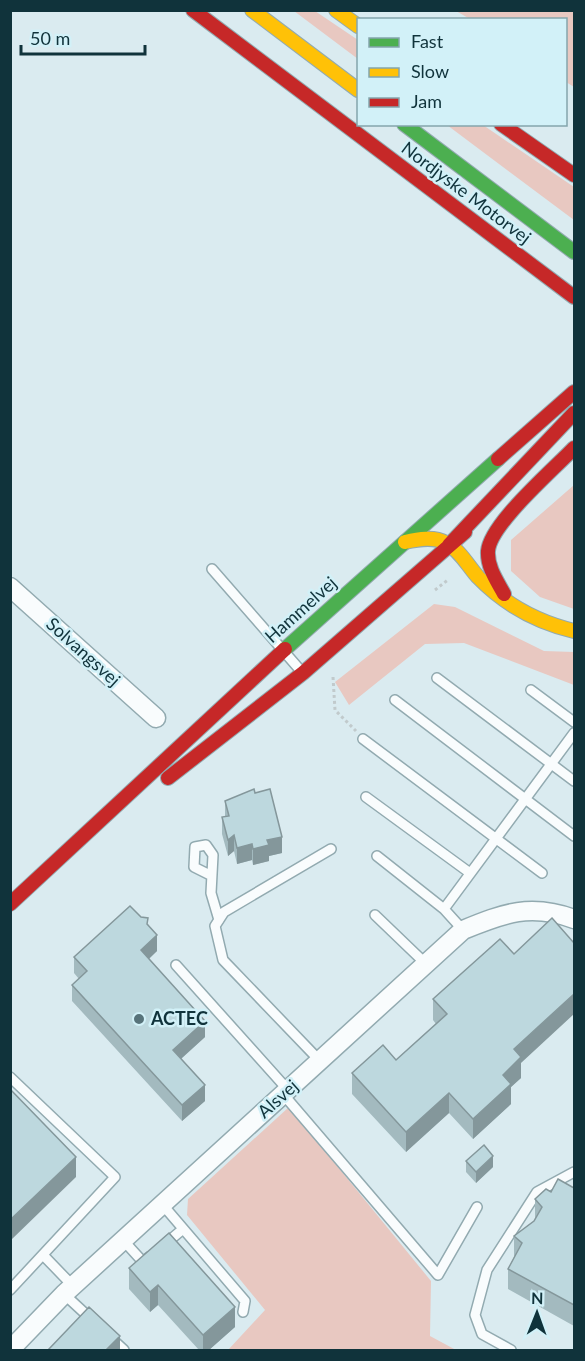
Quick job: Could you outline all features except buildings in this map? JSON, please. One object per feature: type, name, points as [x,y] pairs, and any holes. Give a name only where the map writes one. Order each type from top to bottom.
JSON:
[{"type":"main road","name":"Nordjyske Motorvej","points":[[193,10],[574,297]]},
{"type":"main road","points":[[252,10],[357,89]]},
{"type":"main road","points":[[336,10],[357,25]]},
{"type":"main road","points":[[238,45],[574,313]]},
{"type":"main road","name":"Nordjyske Motorvej","points":[[407,126],[574,252]]},
{"type":"main road","points":[[504,126],[574,175]]},
{"type":"main road","name":"Hammelvej","points":[[10,904],[187,737],[574,392]]},
{"type":"main road","points":[[449,544],[574,413]]},
{"type":"main road","points":[[510,603],[491,570],[489,545],[507,519],[574,446]]},
{"type":"main road","name":"Hammelvej","points":[[58,861],[303,673],[449,544],[574,446]]},
{"type":"main road","points":[[405,542],[427,539],[449,544],[479,578],[510,603],[550,626],[574,631]]},
{"type":"street","name":"Solvangsvej","points":[[10,587],[156,718]]},
{"type":"street","name":"Alsvej","points":[[14,1340],[463,930],[505,912],[536,910],[574,919]]},
{"type":"lane","points":[[212,569],[303,673]]},
{"type":"lane","points":[[437,678],[574,781]]},
{"type":"lane","points":[[531,690],[574,722]]},
{"type":"lane","points":[[395,700],[574,836]]},
{"type":"lane","points":[[444,909],[574,733]]},
{"type":"lane","points":[[363,738],[542,873]]},
{"type":"lane","points":[[366,797],[470,873]]},
{"type":"lane","points":[[320,1061],[223,960],[215,926],[224,912],[331,849]]},
{"type":"lane","points":[[377,856],[444,909],[463,930]]},
{"type":"lane","points":[[210,875],[211,893],[219,920]]},
{"type":"lane","points":[[375,915],[426,964]]},
{"type":"lane","points":[[176,965],[286,1092],[438,1275],[477,1207]]},
{"type":"lane","points":[[10,1077],[115,1177],[10,1290]]},
{"type":"lane","points":[[511,1350],[482,1334],[475,1315],[487,1270],[537,1192],[574,1172]]},
{"type":"lane","points":[[162,1204],[245,1301],[243,1312]]},
{"type":"lane","points":[[123,1240],[143,1262],[183,1229]]},
{"type":"lane","points":[[44,1255],[99,1326]]},
{"type":"lane","points":[[107,1334],[124,1350]]},
{"type":"path","points":[[333,670],[335,710],[363,738]]},
{"type":"shaded area","points":[[294,11],[315,11],[357,39],[357,58]]},
{"type":"shaded area","points":[[456,11],[574,11],[574,87],[567,83],[567,18],[468,18]]},
{"type":"shaded area","points":[[448,126],[484,126],[574,187],[574,220]]},
{"type":"shaded area","points":[[574,485],[574,609],[540,597],[511,571],[511,540]]},
{"type":"shaded area","points":[[434,604],[455,607],[544,651],[574,652],[574,685],[464,643],[425,644],[349,705],[335,682]]},
{"type":"shaded area","points":[[289,1107],[431,1281],[430,1336],[456,1350],[228,1350],[265,1310],[187,1215],[188,1199]]},
{"type":"traffic: fast","points":[[407,126],[574,252]]},
{"type":"traffic: fast","points":[[285,649],[498,459]]},
{"type":"traffic: slow","points":[[252,10],[357,89]]},
{"type":"traffic: slow","points":[[336,10],[357,25]]},
{"type":"traffic: slow","points":[[405,542],[431,539],[446,543],[460,554],[488,587],[510,604],[547,623],[574,631]]},
{"type":"traffic: jam","points":[[193,10],[574,297]]},
{"type":"traffic: jam","points":[[504,126],[574,175]]},
{"type":"traffic: jam","points":[[498,459],[574,392]]},
{"type":"traffic: jam","points":[[449,545],[574,413]]},
{"type":"traffic: jam","points":[[504,594],[489,563],[488,551],[491,540],[511,512],[574,448]]},
{"type":"traffic: jam","points":[[168,778],[303,673],[465,532]]},
{"type":"traffic: jam","points":[[10,904],[285,649]]},
{"type":"place","name":"ACTEC","points":[[139,1019]]}]
